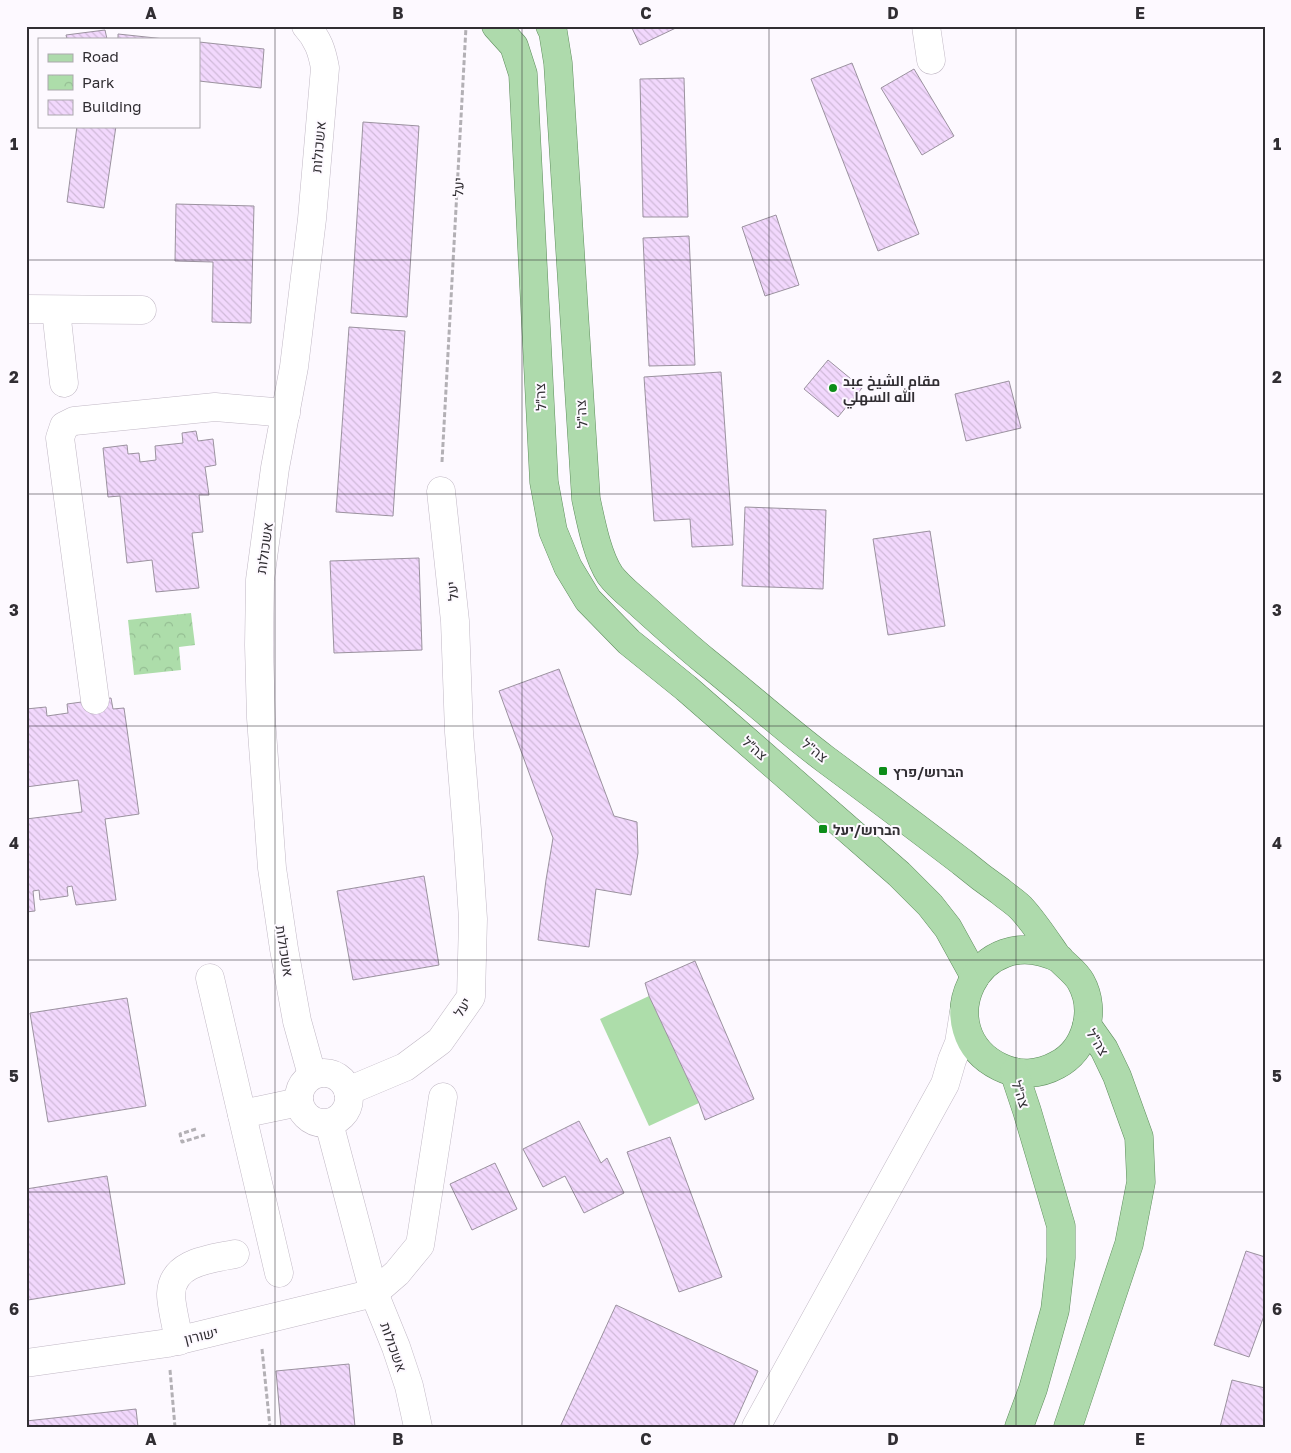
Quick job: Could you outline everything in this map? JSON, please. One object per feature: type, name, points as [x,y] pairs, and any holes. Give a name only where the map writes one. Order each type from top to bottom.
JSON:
[{"type":"main road","name":"צה״ל","points":[[499,27],[514,46],[524,74],[544,482],[553,531],[568,567],[588,600],[629,642],[686,688],[899,874],[948,928],[975,977],[967,994],[964,1012],[966,1026],[971,1039],[988,1060],[1001,1068],[1014,1072],[1061,1226],[1061,1258],[1055,1310],[1033,1389],[1018,1427]]},
{"type":"main road","name":"צה\"ל","points":[[552,28],[558,63],[586,499],[591,524],[610,576],[685,644],[812,748],[1020,907],[1060,960],[1074,972],[1084,988],[1088,1007],[1087,1026],[1104,1049],[1117,1076],[1139,1137],[1141,1182],[1129,1244],[1068,1427]]},
{"type":"main road","points":[[975,977],[994,958],[1007,952],[1035,950],[1048,953],[1060,960]]},
{"type":"main road","points":[[1014,1072],[1035,1073],[1064,1061],[1078,1045],[1087,1026]]},
{"type":"street","name":"אשכולות","points":[[306,26],[314,35],[322,52],[325,68],[312,219],[294,367],[275,468],[260,580],[258,645],[261,718],[272,868],[297,1020],[312,1074]]},
{"type":"street","points":[[926,26],[931,60]]},
{"type":"street","points":[[26,309],[142,310]]},
{"type":"street","points":[[56,310],[64,383]]},
{"type":"street","points":[[95,700],[60,438],[64,426],[74,421],[214,408],[286,414]]},
{"type":"street","name":"יעל","points":[[348,1091],[405,1067],[440,1041],[471,997],[473,918],[459,732],[455,622],[441,491]]},
{"type":"street","points":[[210,978],[279,1273]]},
{"type":"street","points":[[756,1427],[944,1084],[959,1043],[964,1012]]},
{"type":"street","points":[[952,1060],[959,1055],[970,1054],[988,1060]]},
{"type":"street","points":[[323,1072],[332,1074],[345,1084],[348,1091],[349,1100],[347,1108],[337,1120],[329,1123],[313,1121],[301,1110],[298,1102],[298,1094],[302,1085],[312,1074],[323,1072]]},
{"type":"street","points":[[374,1293],[397,1273],[420,1245],[443,1097]]},
{"type":"street","points":[[242,1114],[298,1102]]},
{"type":"street","name":"אשכולות","points":[[329,1123],[374,1293],[409,1386],[418,1427]]},
{"type":"street","points":[[174,1342],[171,1295],[174,1279],[186,1267],[203,1260],[235,1254]]},
{"type":"street","name":"ישורון","points":[[26,1363],[174,1342],[374,1293]]},
{"type":"path","name":"יעל","points":[[441,491],[466,26]]},
{"type":"path","points":[[196,1128],[180,1134],[182,1142],[205,1135]]},
{"type":"path","points":[[260,1321],[270,1427]]},
{"type":"path","points":[[174,1342],[172,1402],[175,1427]]},
{"type":"green space","points":[[191,613],[195,645],[179,647],[181,670],[134,675],[128,620]]},
{"type":"green space","points":[[649,996],[699,1103],[649,1126],[600,1019]]},
{"type":"building","points":[[631,26],[680,26],[640,45]]},
{"type":"building","points":[[105,30],[107,38],[67,38],[66,35]]},
{"type":"building","points":[[118,34],[156,38],[118,38]]},
{"type":"building","points":[[200,42],[264,49],[261,88],[200,81]]},
{"type":"building","points":[[852,63],[919,234],[878,251],[811,79]]},
{"type":"building","points":[[914,69],[954,136],[922,155],[881,88]]},
{"type":"building","points":[[684,78],[688,217],[643,217],[640,79]]},
{"type":"building","points":[[363,122],[419,126],[407,317],[351,313]]},
{"type":"building","points":[[77,128],[116,128],[104,208],[67,202]]},
{"type":"building","points":[[176,204],[254,206],[251,323],[212,322],[213,262],[175,261]]},
{"type":"building","points":[[776,215],[799,285],[765,296],[742,227]]},
{"type":"building","points":[[689,236],[695,365],[649,366],[643,238]]},
{"type":"building","points":[[349,327],[405,331],[393,516],[336,512]]},
{"type":"building","name":"مقام الشيخ عبد الله السهلي","points":[[828,360],[862,388],[838,417],[804,389]]},
{"type":"building","points":[[721,372],[733,545],[692,547],[690,519],[654,521],[644,377]]},
{"type":"building","points":[[1009,381],[1021,428],[966,441],[955,394]]},
{"type":"building","points":[[196,431],[198,441],[213,439],[216,465],[205,467],[209,495],[199,495],[203,532],[192,533],[199,588],[156,592],[152,560],[127,563],[120,496],[108,497],[103,448],[127,445],[128,454],[139,453],[140,462],[156,460],[155,446],[183,443],[182,433]]},
{"type":"building","points":[[745,507],[826,510],[823,589],[742,586]]},
{"type":"building","points":[[930,531],[945,626],[888,635],[873,539]]},
{"type":"building","points":[[419,558],[422,650],[334,653],[330,561]]},
{"type":"building","points":[[559,669],[614,816],[637,822],[638,853],[631,895],[596,889],[589,947],[538,940],[553,838],[499,691]]},
{"type":"building","points":[[111,698],[113,709],[124,708],[139,814],[105,819],[116,900],[76,905],[72,886],[67,887],[68,896],[40,900],[39,890],[33,891],[35,911],[26,912],[26,819],[82,812],[78,780],[26,787],[26,709],[46,707],[47,716],[68,713],[67,704]]},
{"type":"building","points":[[424,876],[439,965],[353,980],[337,891]]},
{"type":"building","points":[[695,961],[754,1099],[705,1120],[699,1103],[649,996],[645,983]]},
{"type":"building","points":[[127,998],[146,1106],[48,1122],[30,1013]]},
{"type":"building","points":[[579,1121],[601,1163],[607,1158],[624,1193],[584,1213],[565,1176],[543,1187],[523,1149]]},
{"type":"building","points":[[670,1137],[722,1277],[679,1292],[627,1152]]},
{"type":"building","points":[[495,1163],[517,1209],[472,1230],[450,1184]]},
{"type":"building","points":[[107,1176],[125,1284],[28,1300],[26,1292],[26,1189]]},
{"type":"building","points":[[1246,1251],[1265,1257],[1265,1313],[1249,1357],[1214,1345]]},
{"type":"building","points":[[616,1305],[758,1371],[733,1427],[560,1427]]},
{"type":"building","points":[[349,1364],[355,1427],[281,1427],[276,1371]]},
{"type":"building","points":[[1232,1380],[1265,1388],[1265,1427],[1220,1427]]},
{"type":"building","points":[[136,1409],[138,1427],[26,1427],[26,1421]]},
{"type":"place","name":"مقام الشيخ عبد الله السهلي","points":[[833,388]]},
{"type":"place","name":"הברוש/פרץ","points":[[883,771]]},
{"type":"place","name":"הברוש/יעל","points":[[823,829]]}]
